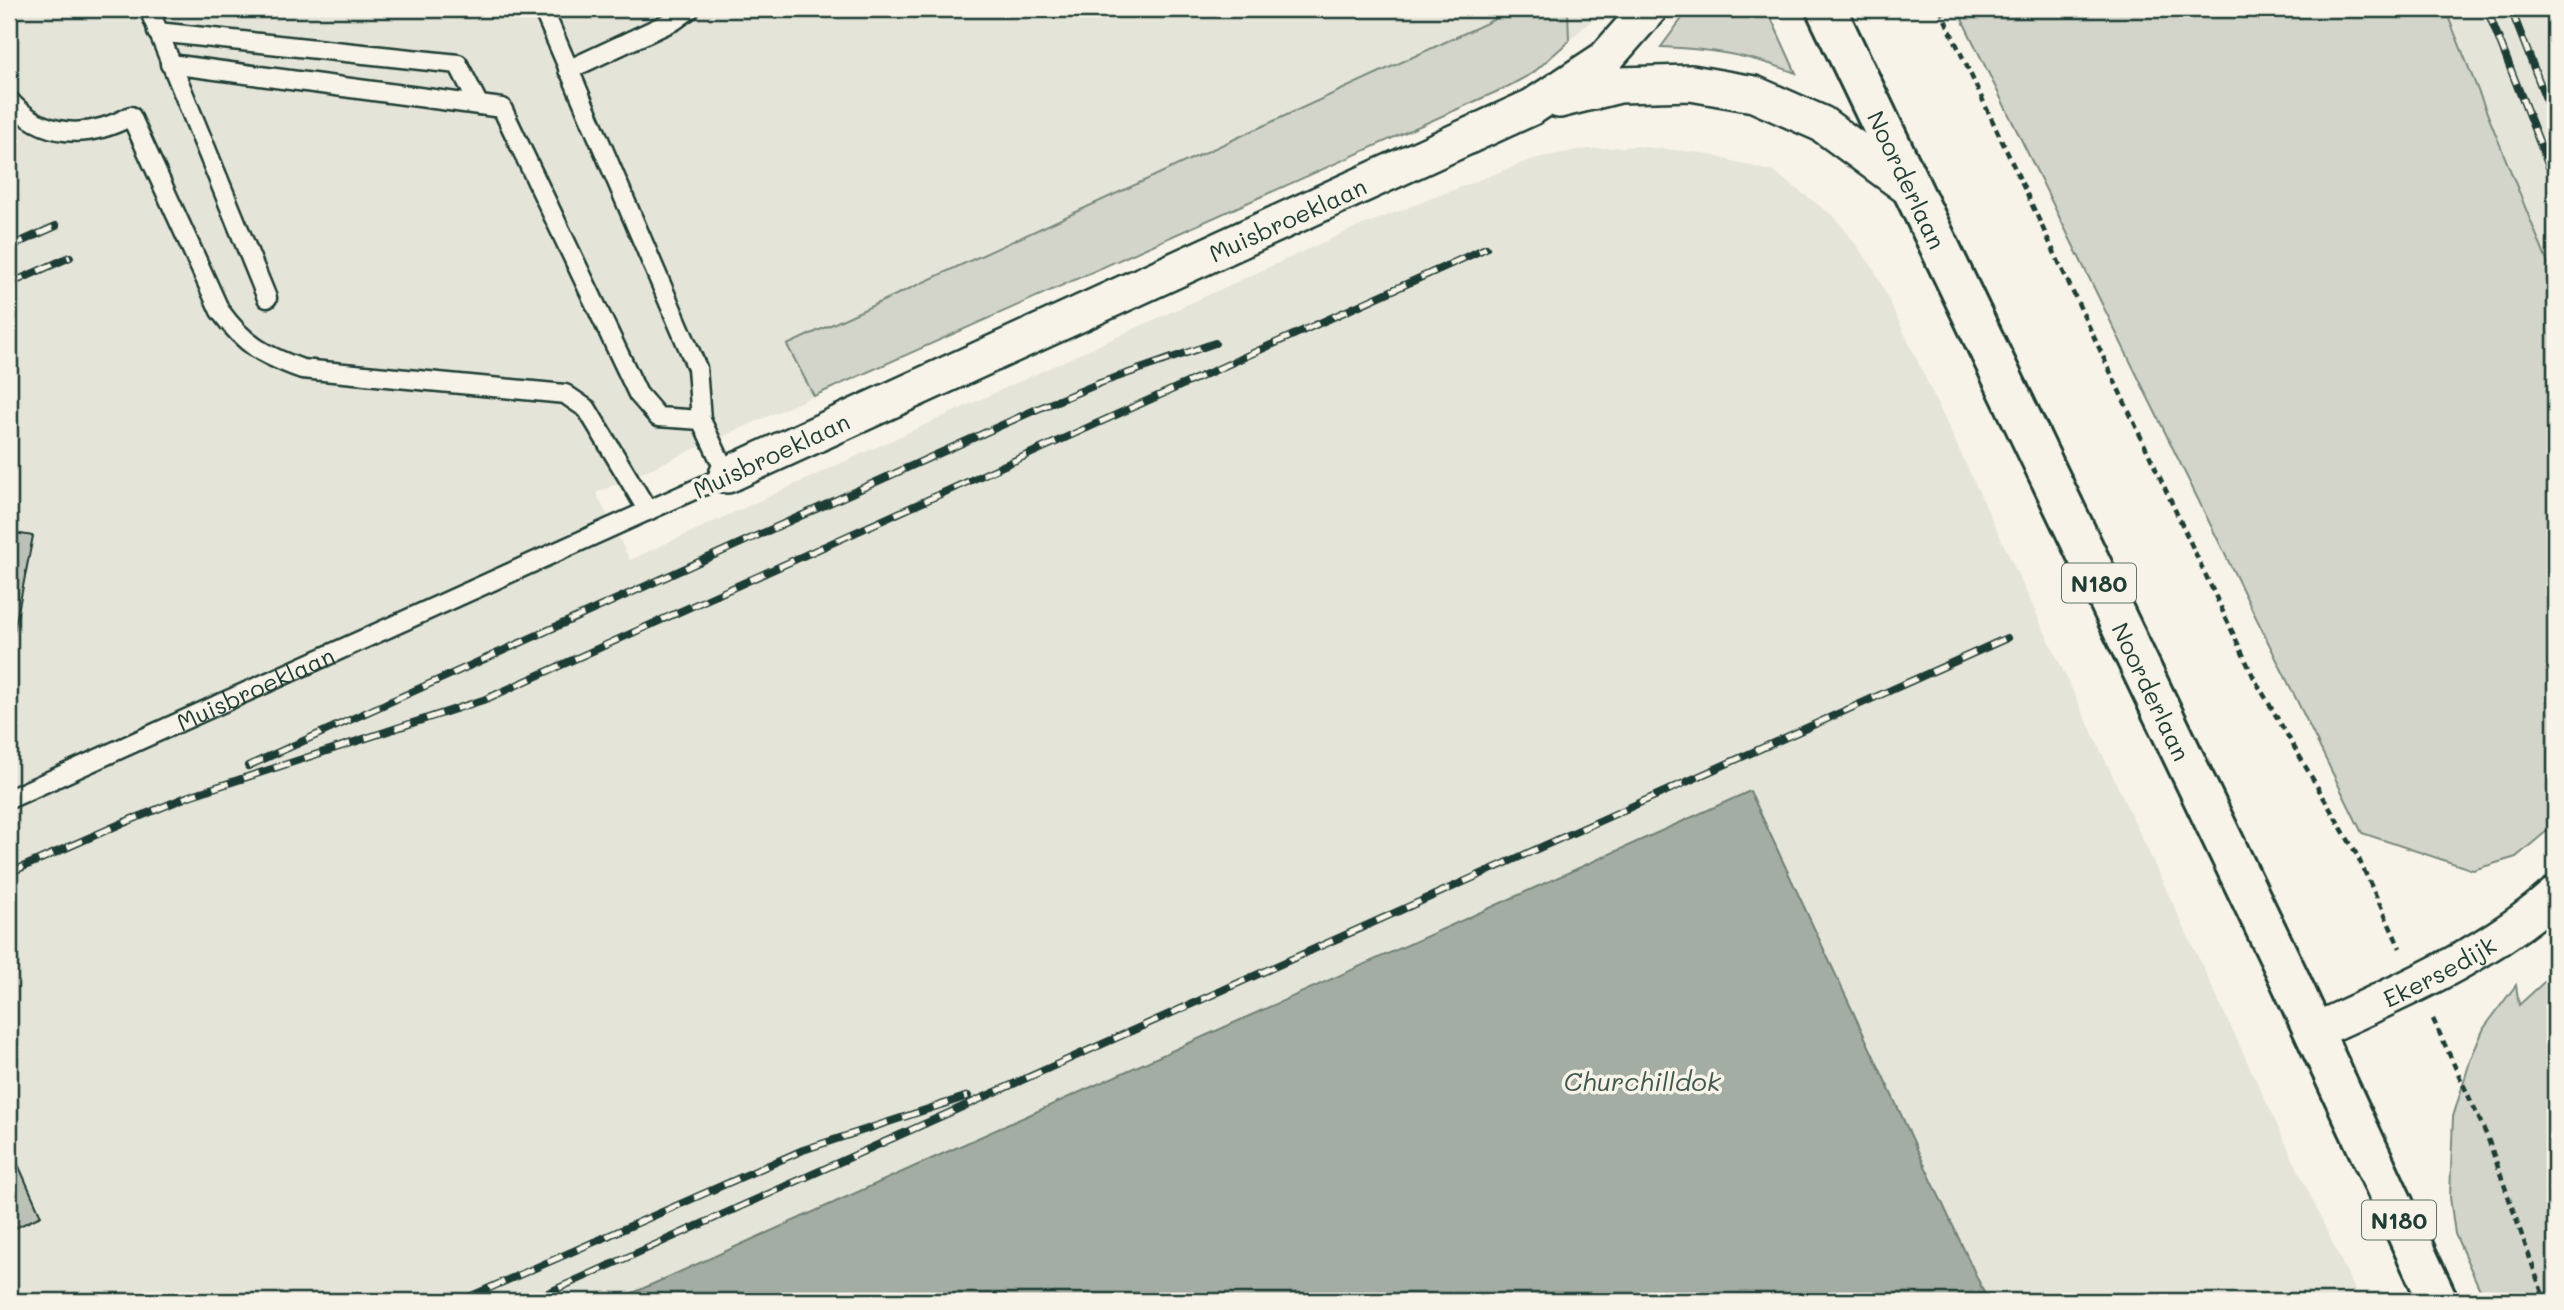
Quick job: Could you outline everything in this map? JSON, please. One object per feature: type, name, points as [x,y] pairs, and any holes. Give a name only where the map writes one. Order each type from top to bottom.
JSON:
[{"type":"main road","name":"Noorderlaan","points":[[1826,9],[1909,188],[2314,1032],[2438,1301]]},
{"type":"street","name":"Muisbroeklaan","points":[[727,475],[1532,107],[1605,59],[1649,9]]},
{"type":"street","name":"Muisbroeklaan","points":[[1532,107],[1619,85],[1691,83],[1754,94],[1822,124],[1909,188]]},
{"type":"street","name":"Ekersedijk","points":[[2314,1032],[2486,946],[2527,920],[2555,895]]},
{"type":"lane","points":[[149,9],[267,298]]},
{"type":"lane","points":[[543,9],[697,368],[701,420],[727,475]]},
{"type":"lane","points":[[568,70],[676,20],[690,9]]},
{"type":"lane","points":[[157,32],[458,65],[479,105]]},
{"type":"lane","points":[[170,64],[502,108],[638,394],[658,417],[701,420]]},
{"type":"lane","points":[[9,100],[18,111],[46,127],[76,133],[107,129],[131,116],[220,311],[239,338],[266,356],[302,369],[565,394],[587,409],[648,511]]},
{"type":"lane","name":"Muisbroeklaan","points":[[9,799],[727,475]]},
{"type":"path","points":[[1940,9],[2254,678],[2357,855],[2390,924]]},
{"type":"path","points":[[2448,1051],[2487,1136],[2545,1301]]},
{"type":"shaded area","points":[[9,9],[1604,9],[1533,73],[1507,87],[596,493],[630,560],[1350,230],[1533,159],[1577,150],[1636,146],[1702,153],[1774,172],[1836,218],[1874,269],[2360,1301],[1988,1301],[1750,792],[615,1301],[9,1301]]},
{"type":"shaded area","points":[[1517,9],[1568,9],[1569,41],[1533,73],[1507,87],[814,396],[787,345]]},
{"type":"shaded area","points":[[1689,9],[1767,9],[1796,73],[1730,54],[1661,47]]},
{"type":"shaded area","points":[[1957,9],[2445,9],[2555,281],[2555,824],[2516,857],[2473,870],[2362,833]]},
{"type":"shaded area","points":[[2445,9],[2555,9],[2555,281]]},
{"type":"shaded area","points":[[2555,972],[2555,1301],[2485,1301],[2455,1234],[2450,1197],[2453,1117],[2471,1058],[2484,1028],[2516,985],[2519,1005]]},
{"type":"water","name":"Churchilldok","points":[[1750,791],[1988,1301],[615,1301]]},
{"type":"building","points":[[9,532],[33,536],[11,647],[9,647]]},
{"type":"building","points":[[9,1144],[41,1216],[9,1231]]},
{"type":"railway","points":[[2487,9],[2555,182]]},
{"type":"railway","points":[[2511,9],[2555,122]]},
{"type":"railway","points":[[2553,9],[2555,14]]},
{"type":"railway","points":[[9,247],[56,226]]},
{"type":"railway","points":[[124,823],[189,796],[486,699],[1486,248]]},
{"type":"railway","points":[[9,284],[70,257]]},
{"type":"railway","points":[[248,766],[1035,410],[1100,383],[1215,343]]},
{"type":"railway","points":[[530,1301],[2007,638]]},
{"type":"railway","points":[[9,873],[134,818]]},
{"type":"railway","points":[[460,1301],[803,1150],[968,1096]]}]
